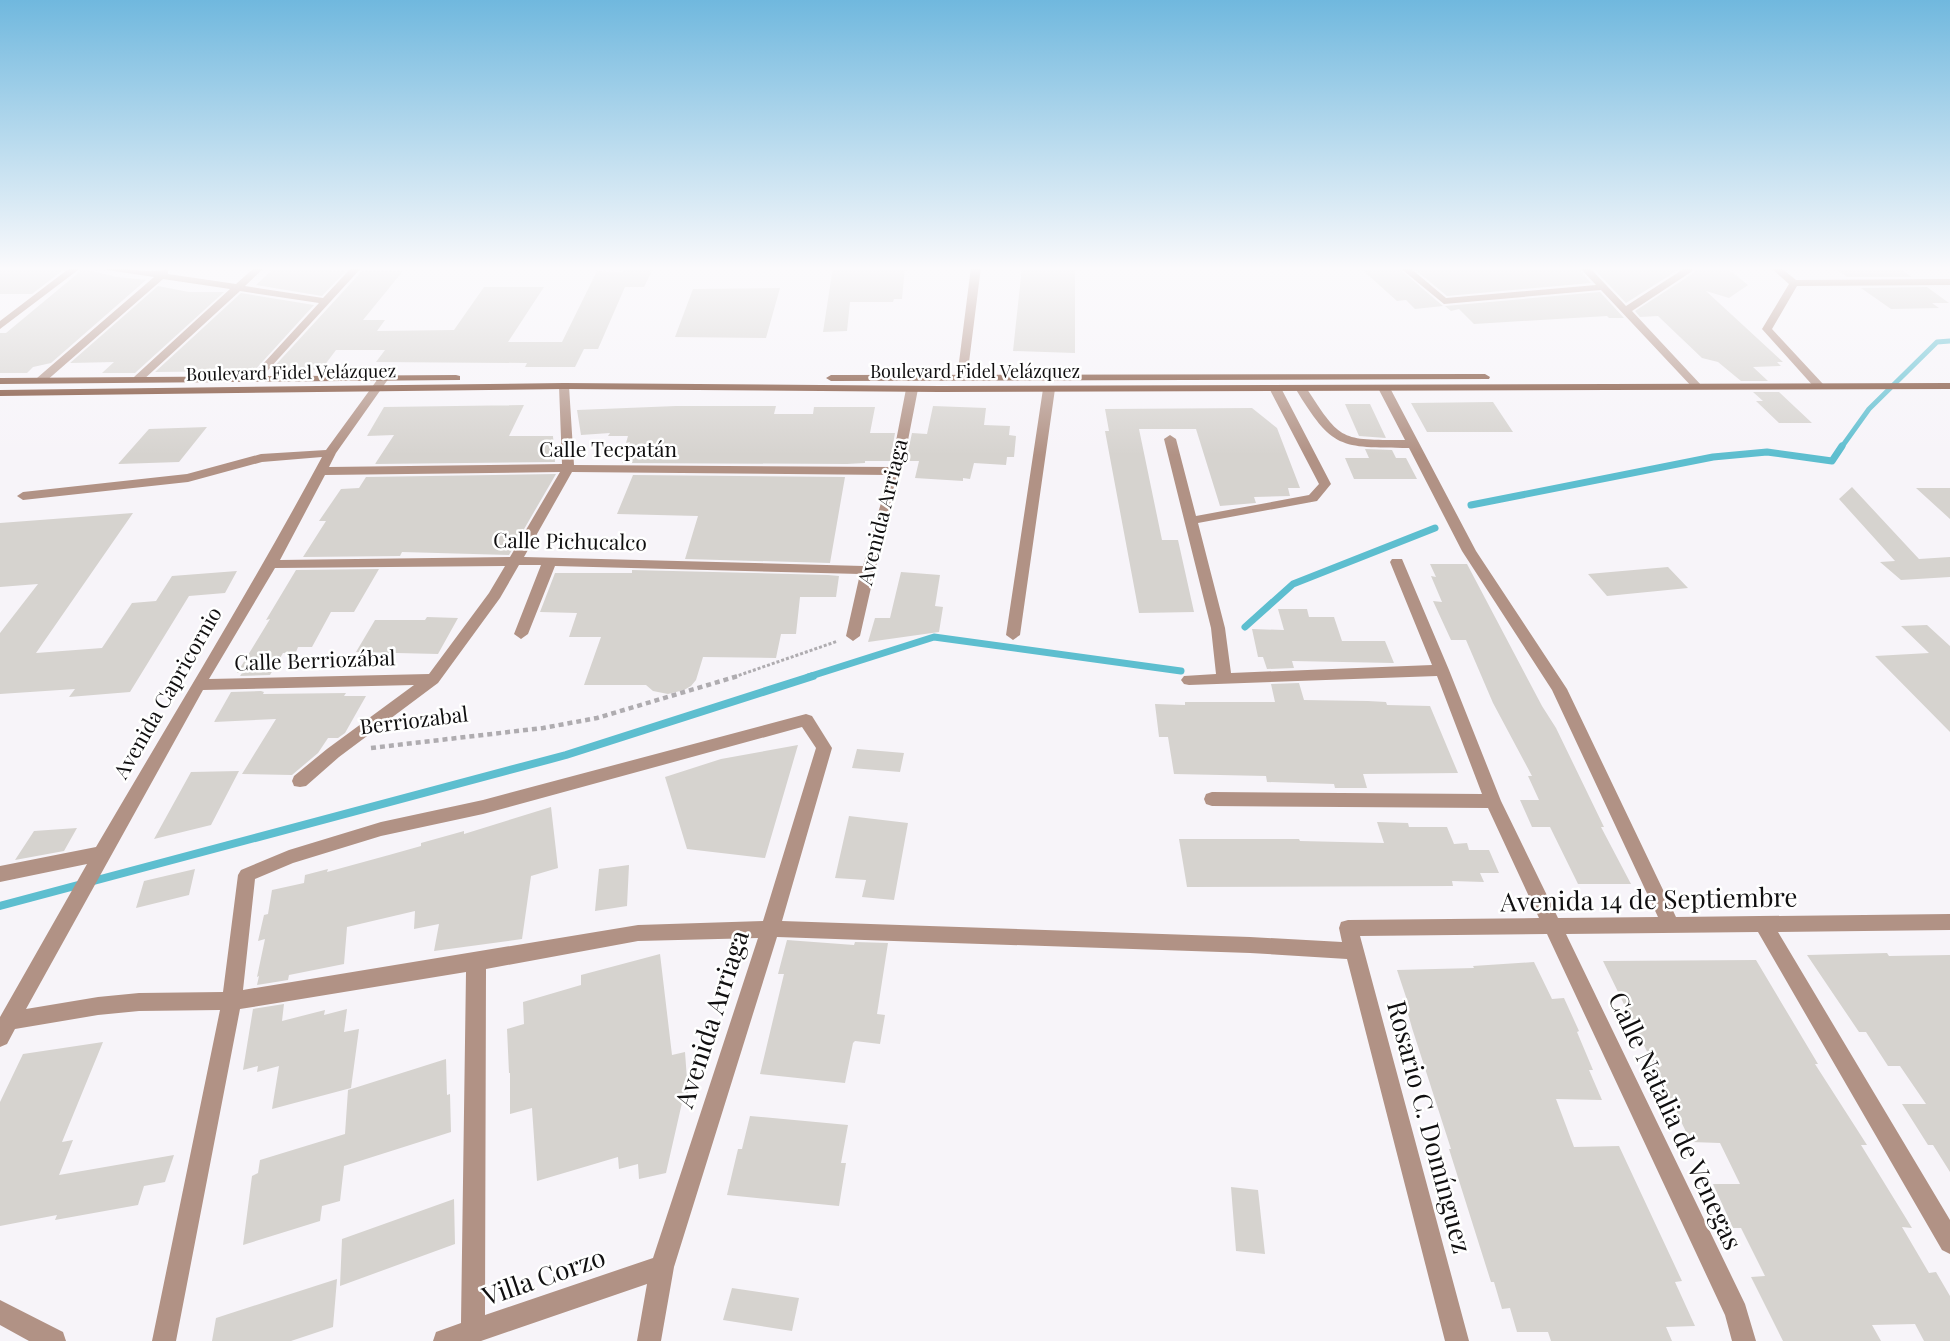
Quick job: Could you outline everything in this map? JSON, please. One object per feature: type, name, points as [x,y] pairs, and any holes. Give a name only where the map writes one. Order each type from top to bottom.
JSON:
[{"type":"main road","name":"Boulevard Fidel Velázquez","points":[[0,381],[255,378],[564,386],[1049,389],[1234,383],[1808,376],[1840,381],[1950,386]]},
{"type":"main road","name":"Boulevard Fidel Velázquez","points":[[0,393],[380,383],[962,378],[1234,383],[1275,388],[1819,386],[1840,381],[1907,376],[1950,376]]},
{"type":"street","points":[[41,380],[99,330]]},
{"type":"street","points":[[138,379],[192,330]]},
{"type":"street","points":[[255,378],[299,330]]},
{"type":"street","points":[[962,378],[968,330]]},
{"type":"street","points":[[1644,330],[1697,386]]},
{"type":"street","points":[[1768,330],[1819,386]]},
{"type":"street","name":"Avenida Capricornio","points":[[5,1029],[65,918],[198,685],[271,564],[330,453],[380,383]]},
{"type":"street","points":[[333,753],[433,679],[495,595],[568,468],[564,386]]},
{"type":"street","points":[[1190,521],[1313,498],[1325,484],[1275,388]]},
{"type":"street","points":[[1301,388],[1324,426],[1345,442],[1414,444]]},
{"type":"street","points":[[1384,388],[1469,551],[1559,689],[1671,925]]},
{"type":"street","name":"Avenida Arriaga","points":[[853,636],[868,570],[896,471],[912,389]]},
{"type":"street","points":[[1013,635],[1049,389]]},
{"type":"street","points":[[1170,439],[1218,628],[1224,678]]},
{"type":"street","points":[[22,496],[188,478],[261,458],[330,453]]},
{"type":"street","name":"Calle Tecpatán","points":[[320,471],[568,468],[896,471]]},
{"type":"street","points":[[521,634],[550,561]]},
{"type":"street","name":"Calle Pichucalco","points":[[271,564],[550,561],[868,570]]},
{"type":"street","name":"Calle Natalia de Venegas","points":[[1397,562],[1493,801],[1731,1303],[1744,1341]]},
{"type":"street","points":[[1189,680],[1442,670]]},
{"type":"street","name":"Calle Berriozábal","points":[[198,685],[433,679]]},
{"type":"street","name":"Avenida Arriaga","points":[[232,1001],[247,875],[289,857],[381,829],[483,807],[806,720],[824,748],[770,928],[662,1267],[649,1341]]},
{"type":"street","name":"Berriozabal","points":[[300,782],[333,753]]},
{"type":"street","points":[[1212,799],[1493,801]]},
{"type":"street","points":[[0,874],[101,857]]},
{"type":"street","name":"Avenida 14 de Septiembre","points":[[1348,928],[1950,922]]},
{"type":"street","points":[[1763,924],[1950,1242]]},
{"type":"street","points":[[5,1029],[118,1004],[232,1001],[476,962],[638,933],[770,928],[1239,944],[1354,951]]},
{"type":"street","name":"Rosario C. Domínguez","points":[[1348,928],[1457,1341]]},
{"type":"street","points":[[473,1331],[476,962]]},
{"type":"street","points":[[164,1341],[232,1001]]},
{"type":"street","name":"Villa Corzo","points":[[445,1341],[662,1267]]},
{"type":"street","points":[[0,1312],[54,1341]]},
{"type":"path","name":"Berriozabal","points":[[333,753],[543,728],[597,718],[701,688],[853,636]]},
{"type":"building","points":[[10,330],[89,330],[51,363],[33,367],[27,373],[0,373],[0,333],[6,333]]},
{"type":"building","points":[[108,330],[183,330],[135,373],[102,373],[114,362],[70,363]]},
{"type":"building","points":[[201,330],[292,330],[254,371],[155,372]]},
{"type":"building","points":[[308,330],[516,330],[508,342],[562,342],[568,330],[606,330],[598,349],[584,349],[575,367],[525,367],[527,363],[376,362],[385,350],[336,350],[321,370],[271,370]]},
{"type":"building","points":[[678,330],[768,330],[766,338],[675,337]]},
{"type":"building","points":[[823,330],[847,330],[847,331],[823,332]]},
{"type":"building","points":[[1015,330],[1075,330],[1075,353],[1013,351]]},
{"type":"building","points":[[1672,330],[1748,330],[1783,362],[1777,362],[1781,366],[1753,367],[1768,381],[1741,381],[1718,362],[1702,358]]},
{"type":"building","points":[[1753,392],[1779,392],[1812,423],[1779,423],[1756,401],[1763,401]]},
{"type":"building","points":[[1493,402],[1513,432],[1427,432],[1411,403]]},
{"type":"building","points":[[1345,404],[1370,404],[1386,438],[1359,436]]},
{"type":"building","points":[[524,405],[509,436],[553,436],[555,462],[375,464],[394,435],[367,436],[384,407]]},
{"type":"building","points":[[676,406],[776,406],[774,414],[813,414],[814,407],[875,407],[870,433],[895,433],[890,461],[847,464],[622,463],[630,442],[626,443],[628,436],[608,436],[610,433],[581,435],[577,410]]},
{"type":"building","points":[[933,406],[986,408],[984,425],[1010,426],[1009,435],[1016,436],[1014,457],[1007,457],[1006,465],[974,463],[970,479],[963,478],[963,481],[915,478],[919,461],[906,461],[912,433],[927,434]]},
{"type":"building","points":[[1252,408],[1277,428],[1300,488],[1288,488],[1290,496],[1254,497],[1256,503],[1220,506],[1196,429],[1139,429],[1162,540],[1178,540],[1194,612],[1139,613],[1105,431],[1109,431],[1105,409]]},
{"type":"building","points":[[207,427],[179,462],[118,464],[149,429]]},
{"type":"building","points":[[1365,449],[1392,450],[1396,458],[1406,458],[1417,479],[1354,479],[1345,458],[1369,458]]},
{"type":"building","points":[[556,474],[509,555],[402,552],[400,556],[303,557],[326,521],[319,521],[341,489],[359,488],[366,477]]},
{"type":"building","points":[[633,475],[845,477],[830,563],[685,559],[698,516],[617,514]]},
{"type":"building","points":[[1852,487],[1919,559],[1950,557],[1950,577],[1901,580],[1880,562],[1895,561],[1839,499]]},
{"type":"building","points":[[1916,488],[1950,488],[1950,519]]},
{"type":"building","points":[[133,513],[36,653],[102,648],[132,603],[156,601],[172,576],[237,571],[225,593],[189,596],[130,692],[69,697],[75,689],[0,694],[0,633],[38,584],[0,587],[0,523]]},
{"type":"building","points":[[1430,564],[1467,564],[1542,706],[1556,728],[1604,827],[1601,827],[1631,884],[1578,884],[1550,827],[1532,827],[1520,800],[1539,800],[1528,776],[1532,776],[1493,703],[1466,640],[1451,640],[1433,601],[1442,602],[1431,576],[1436,577]]},
{"type":"building","points":[[1668,567],[1688,588],[1607,596],[1588,574]]},
{"type":"building","points":[[379,569],[354,612],[331,612],[312,647],[298,647],[296,652],[283,653],[270,675],[240,676],[242,673],[237,673],[296,570]]},
{"type":"building","points":[[632,570],[839,576],[836,597],[800,597],[796,634],[781,634],[776,658],[703,657],[696,680],[691,686],[668,694],[653,691],[646,685],[584,685],[601,637],[569,637],[577,613],[540,612],[555,573],[632,573]]},
{"type":"building","points":[[901,572],[940,575],[935,606],[943,607],[939,632],[868,642],[875,618],[890,618]]},
{"type":"building","points":[[1278,609],[1307,609],[1309,617],[1334,617],[1342,641],[1385,641],[1394,663],[1292,661],[1294,668],[1267,669],[1263,657],[1258,657],[1252,629],[1284,630]]},
{"type":"building","points":[[427,617],[458,618],[438,654],[356,652],[375,620],[425,620]]},
{"type":"building","points":[[1927,625],[1950,646],[1950,732],[1875,656],[1929,653],[1901,626]]},
{"type":"building","points":[[1299,683],[1304,700],[1368,701],[1386,702],[1387,705],[1430,706],[1458,773],[1363,774],[1367,788],[1335,788],[1334,784],[1267,782],[1266,776],[1174,774],[1168,737],[1159,737],[1155,704],[1275,702],[1271,684]]},
{"type":"building","points":[[231,692],[264,692],[263,694],[346,693],[344,696],[366,696],[345,733],[338,738],[328,738],[318,753],[292,775],[242,774],[276,719],[214,722]]},
{"type":"building","points":[[798,745],[765,858],[687,849],[665,777],[721,759]]},
{"type":"building","points":[[857,749],[904,753],[900,772],[852,768]]},
{"type":"building","points":[[239,771],[211,825],[154,839],[191,772]]},
{"type":"building","points":[[551,807],[558,868],[531,876],[522,939],[434,951],[439,924],[414,929],[415,911],[347,927],[344,964],[289,975],[288,980],[257,985],[265,939],[258,941],[264,915],[268,914],[272,890],[304,883],[305,875],[328,869],[327,872],[389,855],[421,846],[421,843],[464,831],[464,834]]},
{"type":"building","points":[[849,816],[908,823],[894,900],[862,897],[866,880],[835,878]]},
{"type":"building","points":[[1377,822],[1408,823],[1409,827],[1447,827],[1454,844],[1467,843],[1469,850],[1489,850],[1499,873],[1480,873],[1484,882],[1452,881],[1453,886],[1187,887],[1179,839],[1299,839],[1300,841],[1384,843]]},
{"type":"building","points":[[77,828],[64,851],[15,860],[34,831]]},
{"type":"building","points":[[629,865],[627,906],[595,911],[599,869]]},
{"type":"building","points":[[195,869],[189,895],[136,908],[144,881]]},
{"type":"building","points":[[787,940],[854,945],[855,942],[888,943],[877,1014],[885,1015],[880,1044],[855,1041],[853,1043],[845,1083],[760,1074],[784,974],[778,974]]},
{"type":"building","points":[[1887,953],[1889,956],[1950,955],[1950,1172],[1933,1145],[1928,1145],[1902,1104],[1926,1104],[1900,1066],[1888,1066],[1866,1032],[1859,1032],[1807,955]]},
{"type":"building","points":[[660,954],[672,1055],[685,1052],[688,1093],[684,1094],[666,1173],[639,1179],[638,1164],[619,1169],[618,1157],[537,1181],[532,1108],[510,1114],[507,1029],[524,1024],[523,1002],[581,985],[581,975]]},
{"type":"building","points":[[1756,960],[1818,1064],[1815,1064],[1867,1145],[1861,1145],[1912,1228],[1902,1227],[1929,1273],[1936,1272],[1950,1296],[1950,1341],[1924,1341],[1915,1324],[1872,1325],[1881,1341],[1783,1341],[1751,1277],[1765,1276],[1741,1228],[1733,1228],[1713,1184],[1740,1184],[1720,1143],[1691,1142],[1603,961]]},
{"type":"building","points":[[1534,962],[1552,999],[1564,998],[1579,1031],[1577,1032],[1593,1070],[1589,1070],[1602,1100],[1556,1099],[1574,1147],[1619,1146],[1682,1281],[1675,1282],[1695,1326],[1666,1327],[1672,1341],[1551,1341],[1548,1332],[1517,1332],[1510,1308],[1502,1309],[1494,1282],[1491,1282],[1412,1028],[1405,1003],[1408,1003],[1397,970],[1474,968],[1473,966]]},
{"type":"building","points":[[284,1004],[282,1021],[325,1010],[324,1015],[347,1009],[344,1032],[359,1029],[351,1088],[272,1109],[279,1066],[257,1072],[258,1066],[243,1070],[253,1009]]},
{"type":"building","points":[[103,1042],[62,1142],[73,1140],[59,1175],[174,1155],[165,1182],[144,1186],[138,1205],[55,1220],[57,1215],[0,1226],[0,1102],[23,1054]]},
{"type":"building","points":[[446,1059],[451,1132],[344,1166],[340,1201],[322,1206],[320,1221],[243,1245],[252,1176],[258,1173],[260,1160],[345,1134],[348,1090]]},
{"type":"building","points":[[750,1116],[848,1125],[841,1163],[846,1163],[839,1206],[727,1195],[738,1149],[742,1149]]},
{"type":"building","points":[[1231,1187],[1258,1190],[1265,1254],[1236,1251]]},
{"type":"building","points":[[454,1199],[455,1244],[340,1286],[342,1239]]},
{"type":"building","points":[[337,1279],[333,1327],[291,1341],[212,1341],[216,1318]]},
{"type":"building","points":[[732,1288],[799,1298],[792,1331],[723,1320]]},
{"type":"waterway","points":[[1841,448],[1869,409],[1937,342],[1950,341]]},
{"type":"waterway","points":[[1471,505],[1713,457],[1767,452],[1832,461],[1842,446]]},
{"type":"waterway","points":[[1245,627],[1293,584],[1435,528]]},
{"type":"waterway","points":[[808,677],[934,637],[1181,671]]},
{"type":"waterway","points":[[0,906],[566,755],[813,676]]}]
